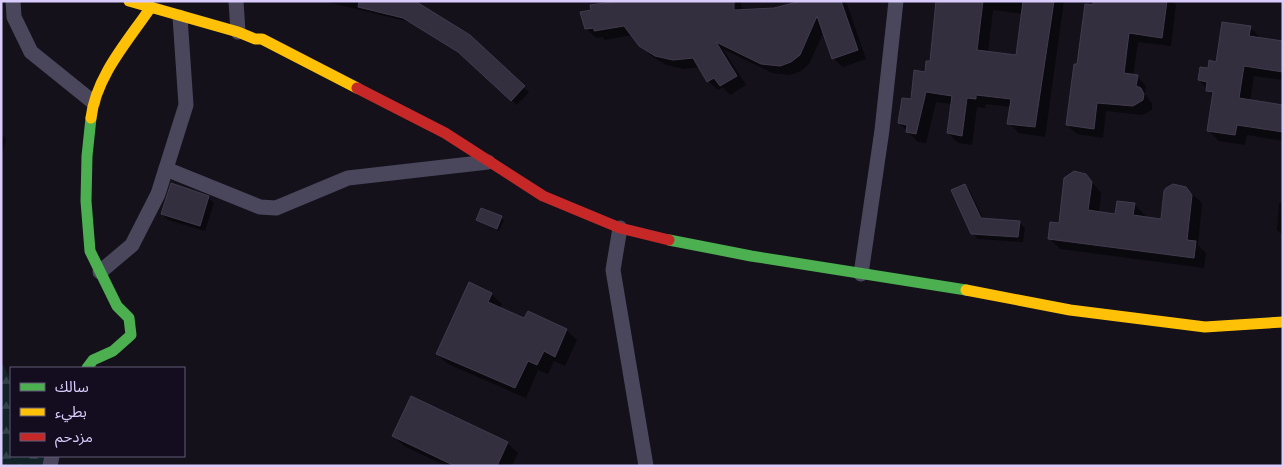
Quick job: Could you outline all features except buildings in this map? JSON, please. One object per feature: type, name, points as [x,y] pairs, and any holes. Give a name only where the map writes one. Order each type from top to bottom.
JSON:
[{"type":"main road","points":[[129,1],[238,32],[255,39],[262,39],[329,71],[445,133],[543,196],[620,228],[683,243],[861,274],[946,286],[1070,310],[1206,327],[1283,322]]},
{"type":"main road","points":[[88,367],[93,360],[113,351],[130,335],[129,318],[117,306],[90,251],[86,202],[87,156],[93,102],[109,68],[151,7]]},
{"type":"street","points":[[13,1],[14,17],[31,52],[93,102]]},
{"type":"street","points":[[236,1],[238,32]]},
{"type":"street","points":[[861,274],[882,130],[896,1]]},
{"type":"street","points":[[100,272],[132,245],[158,194],[166,169],[186,104],[180,16]]},
{"type":"street","points":[[166,169],[260,207],[276,208],[348,178],[488,162]]},
{"type":"street","points":[[620,228],[613,270],[646,466]]},
{"type":"green space","points":[[1,361],[10,378],[10,457],[50,457],[55,466],[1,466]]},
{"type":"traffic: fast","points":[[88,367],[93,360],[113,351],[131,335],[129,318],[117,306],[90,251],[86,201],[87,156],[91,118]]},
{"type":"traffic: fast","points":[[669,240],[751,256],[966,290]]},
{"type":"traffic: slow","points":[[129,1],[238,32],[255,39],[262,39],[357,88]]},
{"type":"traffic: slow","points":[[91,118],[94,103],[106,73],[151,7]]},
{"type":"traffic: slow","points":[[966,290],[1070,310],[1205,327],[1283,322]]},
{"type":"traffic: jam","points":[[357,88],[445,133],[543,196],[620,228],[669,240]]}]
